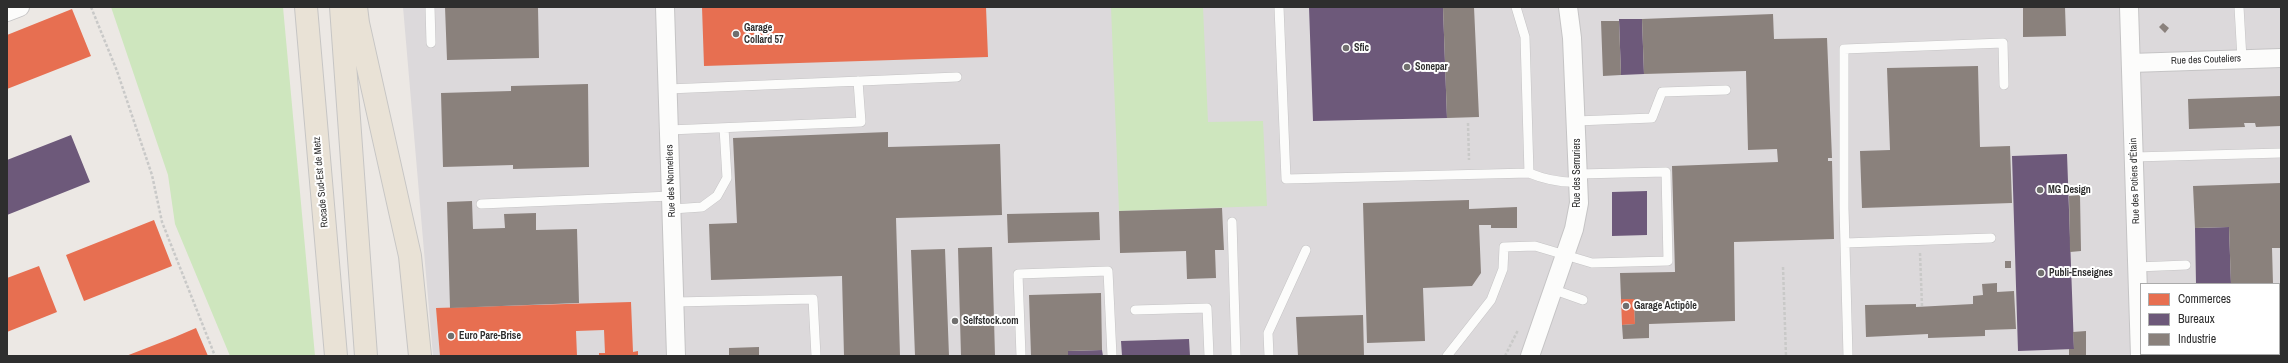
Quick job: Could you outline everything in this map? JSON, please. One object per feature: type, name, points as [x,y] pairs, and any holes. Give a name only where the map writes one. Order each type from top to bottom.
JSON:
[{"type":"highway","name":"Rocade Sud-Est de Metz","points":[[306,7],[336,356]]},
{"type":"highway","points":[[340,7],[366,356]]},
{"type":"highway","points":[[356,7],[361,38],[410,256],[420,356]]},
{"type":"street","points":[[7,12],[20,7]]},
{"type":"street","name":"Rue des Nonnetiers","points":[[665,7],[676,356]]},
{"type":"street","name":"Rue des Serruriers","points":[[1530,356],[1577,218],[1579,178],[1568,7]]},
{"type":"street","name":"Rue des Potiers d'Étain","points":[[2129,7],[2140,356]]},
{"type":"street","name":"Rue des Couteliers","points":[[2131,63],[2281,58]]},
{"type":"lane","points":[[430,7],[432,43]]},
{"type":"lane","points":[[1279,7],[1286,179],[1529,173],[1557,182],[1579,178],[1666,172],[1668,260],[1592,263],[1535,246],[1504,247],[1503,268],[1491,300],[1447,356]]},
{"type":"lane","points":[[1516,7],[1525,37],[1529,173]]},
{"type":"lane","points":[[2239,7],[2242,59]]},
{"type":"lane","points":[[1848,356],[1845,243],[1844,49],[2003,43],[2004,85]]},
{"type":"lane","points":[[668,89],[957,77]]},
{"type":"lane","points":[[669,130],[861,122],[858,81]]},
{"type":"lane","points":[[1576,121],[1652,118],[1662,92],[1726,90]]},
{"type":"lane","points":[[481,204],[672,202],[702,207],[717,196],[727,178],[724,128]]},
{"type":"lane","points":[[2134,157],[2281,153]]},
{"type":"lane","points":[[1232,222],[1236,356]]},
{"type":"lane","points":[[1845,243],[1991,238]]},
{"type":"lane","points":[[1269,356],[1268,334],[1306,250]]},
{"type":"lane","points":[[2137,267],[2186,265]]},
{"type":"lane","points":[[1021,356],[1018,274],[1108,271],[1112,356]]},
{"type":"lane","points":[[1552,289],[1583,300]]},
{"type":"lane","points":[[675,302],[813,299],[816,356]]},
{"type":"lane","points":[[1135,310],[1207,308],[1209,356]]},
{"type":"path","points":[[90,7],[117,71],[152,174],[162,222],[216,356]]},
{"type":"path","points":[[1468,123],[1470,174]]},
{"type":"path","points":[[1919,240],[1922,306]]},
{"type":"path","points":[[1783,267],[1786,356]]},
{"type":"shaded area","points":[[403,7],[2281,7],[2281,356],[433,356]]},
{"type":"green space","points":[[111,7],[283,7],[315,356],[230,356],[175,224],[168,175]]},
{"type":"green space","points":[[1111,7],[1203,7],[1208,122],[1263,121],[1267,206],[1119,211]]},
{"type":"building: Commerces","points":[[702,7],[986,7],[988,57],[704,66]]},
{"type":"building: Commerces","points":[[72,9],[91,56],[7,89],[7,35]]},
{"type":"building: Commerces","points":[[154,220],[172,266],[84,301],[66,255]]},
{"type":"building: Commerces","points":[[39,266],[57,312],[7,332],[7,278]]},
{"type":"building: Commerces","points":[[1621,299],[1634,299],[1635,324],[1622,325]]},
{"type":"building: Commerces","points":[[631,302],[633,352],[638,351],[638,356],[599,356],[599,353],[605,353],[604,330],[576,331],[577,356],[440,356],[436,308]]},
{"type":"building: Commerces","points":[[196,328],[208,356],[126,356],[175,337]]},
{"type":"building: Bureaux","points":[[1309,7],[1443,7],[1447,118],[1313,121]]},
{"type":"building: Bureaux","points":[[1619,19],[1642,19],[1644,74],[1621,75]]},
{"type":"building: Bureaux","points":[[71,135],[90,182],[7,215],[7,160]]},
{"type":"building: Bureaux","points":[[2067,154],[2074,349],[2018,351],[2012,156]]},
{"type":"building: Bureaux","points":[[1647,191],[1647,235],[1612,236],[1612,192]]},
{"type":"building: Bureaux","points":[[2229,227],[2231,283],[2196,283],[2195,228]]},
{"type":"building: Bureaux","points":[[1189,339],[1190,356],[1122,356],[1121,341]]},
{"type":"building: Bureaux","points":[[1102,350],[1103,356],[1068,356],[1068,351]]},
{"type":"building: Industrie","points":[[445,7],[538,7],[539,58],[447,60]]},
{"type":"building: Industrie","points":[[1443,7],[1474,7],[1479,117],[1447,118]]},
{"type":"building: Industrie","points":[[2065,7],[2066,36],[2023,37],[2023,8]]},
{"type":"building: Industrie","points":[[1773,14],[1774,39],[1827,38],[1832,158],[1828,158],[1828,161],[1832,161],[1834,239],[1734,242],[1735,321],[1649,324],[1649,338],[1623,339],[1622,325],[1635,324],[1634,299],[1621,299],[1620,273],[1675,272],[1672,166],[1778,162],[1777,149],[1748,150],[1746,71],[1644,74],[1642,19]]},
{"type":"building: Industrie","points":[[1601,21],[1619,21],[1621,75],[1603,76]]},
{"type":"building: Industrie","points":[[2163,23],[2169,28],[2165,33],[2159,27]]},
{"type":"building: Industrie","points":[[1978,66],[1980,147],[2010,146],[2012,203],[1862,208],[1860,151],[1890,150],[1887,68]]},
{"type":"building: Industrie","points":[[588,84],[589,167],[513,169],[513,165],[443,167],[441,93],[511,91],[511,86]]},
{"type":"building: Industrie","points":[[2281,96],[2281,126],[2256,127],[2255,123],[2244,123],[2245,127],[2189,129],[2188,99]]},
{"type":"building: Industrie","points":[[888,132],[888,147],[1000,144],[1002,215],[896,218],[900,356],[844,356],[842,276],[711,280],[709,224],[737,223],[733,138]]},
{"type":"building: Industrie","points":[[2281,183],[2281,248],[2272,248],[2273,283],[2231,283],[2229,227],[2195,228],[2193,186]]},
{"type":"building: Industrie","points":[[2080,195],[2081,251],[2070,252],[2069,196]]},
{"type":"building: Industrie","points":[[1469,200],[1469,209],[1517,207],[1517,228],[1491,228],[1491,225],[1479,225],[1481,273],[1472,286],[1423,288],[1425,341],[1367,343],[1363,203]]},
{"type":"building: Industrie","points":[[472,201],[473,229],[505,228],[504,214],[536,213],[536,230],[577,229],[579,303],[450,308],[447,202]]},
{"type":"building: Industrie","points":[[1222,208],[1224,250],[1215,250],[1216,278],[1187,279],[1186,251],[1120,253],[1119,211]]},
{"type":"building: Industrie","points":[[1099,212],[1100,240],[1008,243],[1007,214]]},
{"type":"building: Industrie","points":[[992,247],[995,356],[961,356],[958,248]]},
{"type":"building: Industrie","points":[[945,249],[949,356],[915,356],[911,250]]},
{"type":"building: Industrie","points":[[2005,261],[2011,261],[2011,268],[2005,268]]},
{"type":"building: Industrie","points":[[1997,283],[1997,292],[2014,291],[2016,329],[1985,330],[1985,336],[1928,338],[1928,334],[1866,337],[1865,305],[1916,304],[1916,307],[1973,304],[1973,296],[1983,295],[1982,284]]},
{"type":"building: Industrie","points":[[1101,293],[1102,350],[1068,351],[1068,356],[1031,356],[1029,295]]},
{"type":"building: Industrie","points":[[1363,315],[1364,356],[1298,356],[1296,317]]},
{"type":"building: Industrie","points":[[2086,331],[2086,356],[2069,356],[2069,349],[2074,349],[2073,332]]},
{"type":"building: Industrie","points":[[759,347],[759,356],[729,356],[729,348]]},
{"type":"place","name":"Garage Collard 57","points":[[736,34]]},
{"type":"place","name":"Sfic","points":[[1346,48]]},
{"type":"place","name":"Sonepar","points":[[1407,67]]},
{"type":"place","name":"MG Design","points":[[2040,190]]},
{"type":"place","name":"Publi-Enseignes","points":[[2041,273]]},
{"type":"place","name":"Garage Actipôle","points":[[1626,306]]},
{"type":"place","name":"Selfstock.com","points":[[955,321]]},
{"type":"place","name":"Euro Pare-Brise","points":[[451,336]]}]
